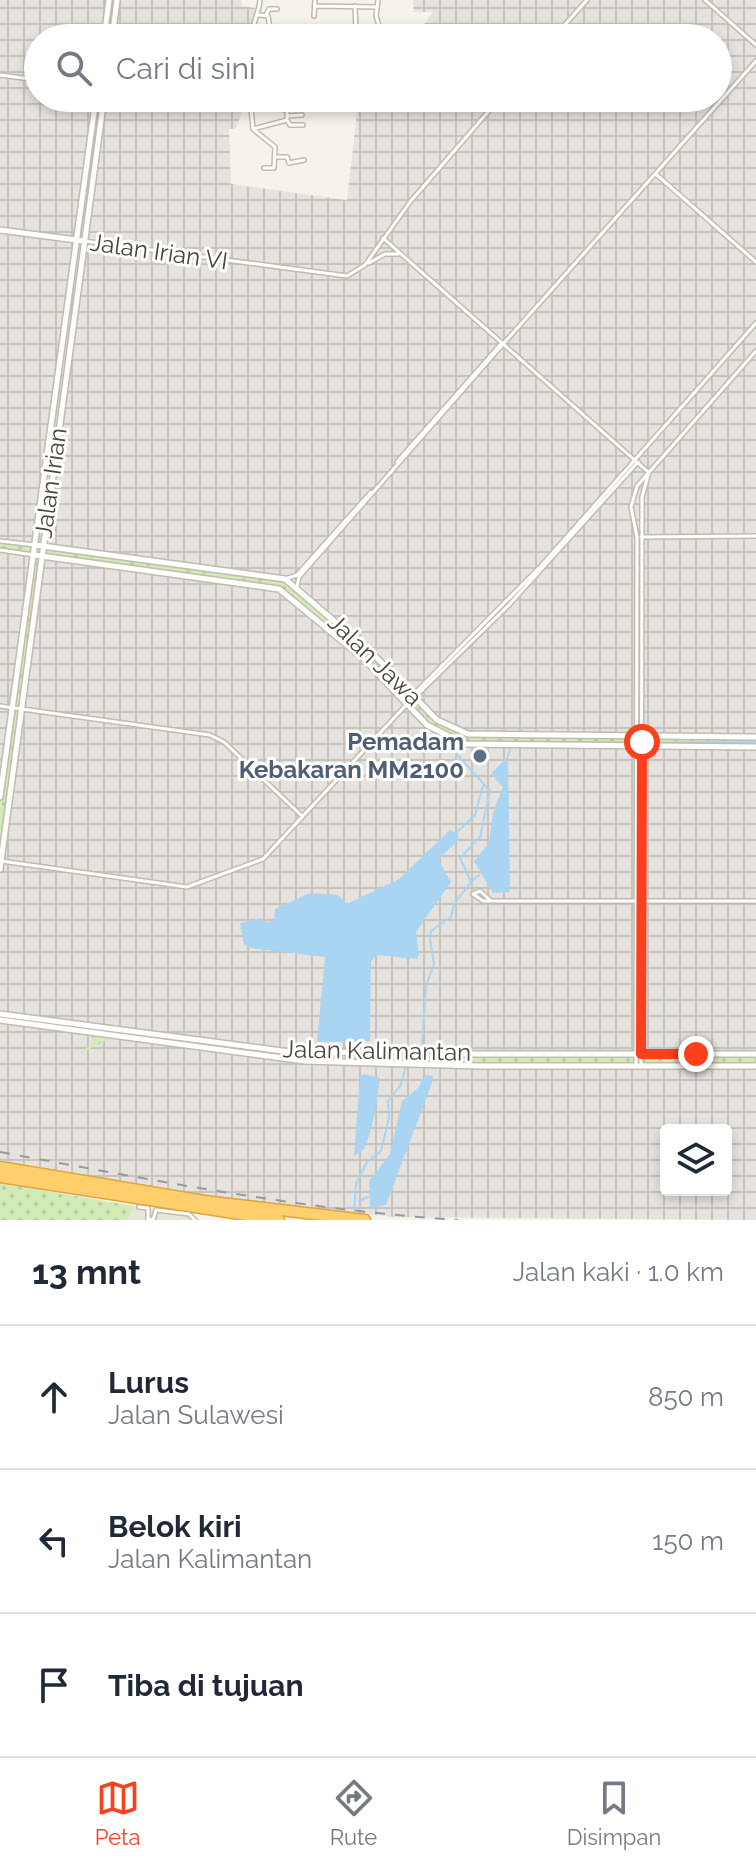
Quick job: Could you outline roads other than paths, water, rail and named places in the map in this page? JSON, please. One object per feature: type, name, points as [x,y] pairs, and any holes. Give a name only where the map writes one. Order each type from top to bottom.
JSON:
[{"type":"highway","points":[[0,1172],[364,1220]]},
{"type":"highway","points":[[0,1172],[279,1220]]},
{"type":"highway","points":[[0,1172],[301,1220]]},
{"type":"highway","points":[[0,1172],[323,1220]]},
{"type":"street","points":[[106,24],[109,0]]},
{"type":"street","points":[[114,24],[117,0]]},
{"type":"street","points":[[254,24],[259,15],[260,0]]},
{"type":"street","points":[[314,16],[315,0]]},
{"type":"street","points":[[378,0],[376,7],[380,24]]},
{"type":"street","points":[[566,24],[587,0]]},
{"type":"street","points":[[705,0],[756,45]]},
{"type":"street","points":[[315,6],[376,7]]},
{"type":"street","points":[[355,6],[356,24]]},
{"type":"street","points":[[268,24],[269,9],[277,9]]},
{"type":"street","points":[[259,15],[266,15]]},
{"type":"street","points":[[732,88],[756,61]]},
{"type":"street","points":[[0,75],[24,78]]},
{"type":"street","name":"Jalan Irian","points":[[0,797],[94,112]]},
{"type":"street","name":"Jalan Irian","points":[[0,869],[102,112]]},
{"type":"street","points":[[250,112],[253,129],[272,142],[274,168],[264,168]]},
{"type":"street","points":[[365,265],[383,238],[488,112]]},
{"type":"street","points":[[285,579],[296,577],[305,568],[711,112]]},
{"type":"street","points":[[253,129],[287,113],[302,115]]},
{"type":"street","points":[[287,113],[290,125],[303,125]]},
{"type":"street","points":[[275,157],[287,157],[289,163],[304,160]]},
{"type":"street","points":[[656,174],[756,262]]},
{"type":"street","name":"Jalan Irian VI","points":[[0,230],[342,277],[365,265]]},
{"type":"street","points":[[383,238],[649,470]]},
{"type":"street","points":[[365,265],[385,254],[402,255]]},
{"type":"street","points":[[414,696],[541,568],[756,323]]},
{"type":"street","points":[[640,537],[631,507],[633,493],[649,470],[756,351]]},
{"type":"street","points":[[55,393],[64,394]]},
{"type":"street","points":[[639,1066],[640,537],[643,486],[649,470]]},
{"type":"street","points":[[631,507],[635,503],[642,506]]},
{"type":"street","points":[[640,537],[756,536]]},
{"type":"street","name":"Jalan Jawa","points":[[0,541],[285,579],[375,656],[443,724],[476,735],[756,737]]},
{"type":"street","name":"Jalan Jawa","points":[[0,550],[279,589],[365,660],[439,734],[475,746],[756,747]]},
{"type":"street","points":[[138,569],[140,560]]},
{"type":"street","points":[[297,587],[305,568]]},
{"type":"street","points":[[0,861],[187,887],[259,862],[407,704]]},
{"type":"street","points":[[0,706],[215,737],[302,816]]},
{"type":"street","points":[[475,746],[476,735]]},
{"type":"street","points":[[508,736],[509,747]]},
{"type":"street","points":[[490,900],[756,901]]},
{"type":"street","name":"Jalan Kalimantan","points":[[0,1014],[305,1054],[426,1050],[467,1054],[756,1054]]},
{"type":"street","name":"Jalan Kalimantan","points":[[0,1020],[340,1063],[756,1066]]},
{"type":"street","points":[[170,1043],[171,1036]]},
{"type":"street","points":[[426,1050],[425,1058],[431,1064]]},
{"type":"street","points":[[402,1052],[404,1063]]},
{"type":"street","points":[[340,1063],[341,1053]]},
{"type":"street","points":[[139,1207],[148,1208],[148,1219],[153,1220],[156,1210],[189,1214],[195,1220]]},
{"type":"water","points":[[508,756],[510,892],[493,893],[474,861],[489,843],[493,812],[503,787],[491,774]]},
{"type":"water","points":[[450,830],[458,834],[459,840],[438,859],[451,882],[416,932],[417,959],[378,955],[371,961],[370,1041],[317,1042],[325,957],[250,948],[244,944],[240,923],[261,918],[263,923],[274,920],[275,909],[310,893],[338,895],[347,904],[399,879]]},
{"type":"water","points":[[363,1074],[380,1078],[364,1149],[354,1156],[360,1077]]},
{"type":"water","points":[[425,1075],[433,1076],[432,1083],[386,1205],[370,1208],[369,1181],[390,1154],[402,1101],[418,1088]]},
{"type":"waterway","points":[[349,641],[376,663],[429,723]]},
{"type":"waterway","points":[[422,1047],[426,986],[434,964],[431,931],[451,917],[454,904],[471,882],[460,858],[480,837],[490,791],[438,733]]},
{"type":"waterway","points":[[512,743],[756,742]]},
{"type":"waterway","points":[[508,756],[510,749]]},
{"type":"waterway","points":[[456,833],[475,815],[483,786]]},
{"type":"waterway","points":[[472,881],[479,875]]},
{"type":"waterway","points":[[409,1061],[417,1051]]},
{"type":"waterway","points":[[354,1215],[356,1184],[367,1162],[381,1151],[389,1118],[388,1101],[400,1086],[406,1067]]},
{"type":"waterway","points":[[359,1201],[368,1197]]},
{"type":"railway","points":[[0,1152],[285,1201],[458,1220]]},
{"type":"place","name":"Pemadam Kebakaran MM2100","points":[[480,756]]}]
